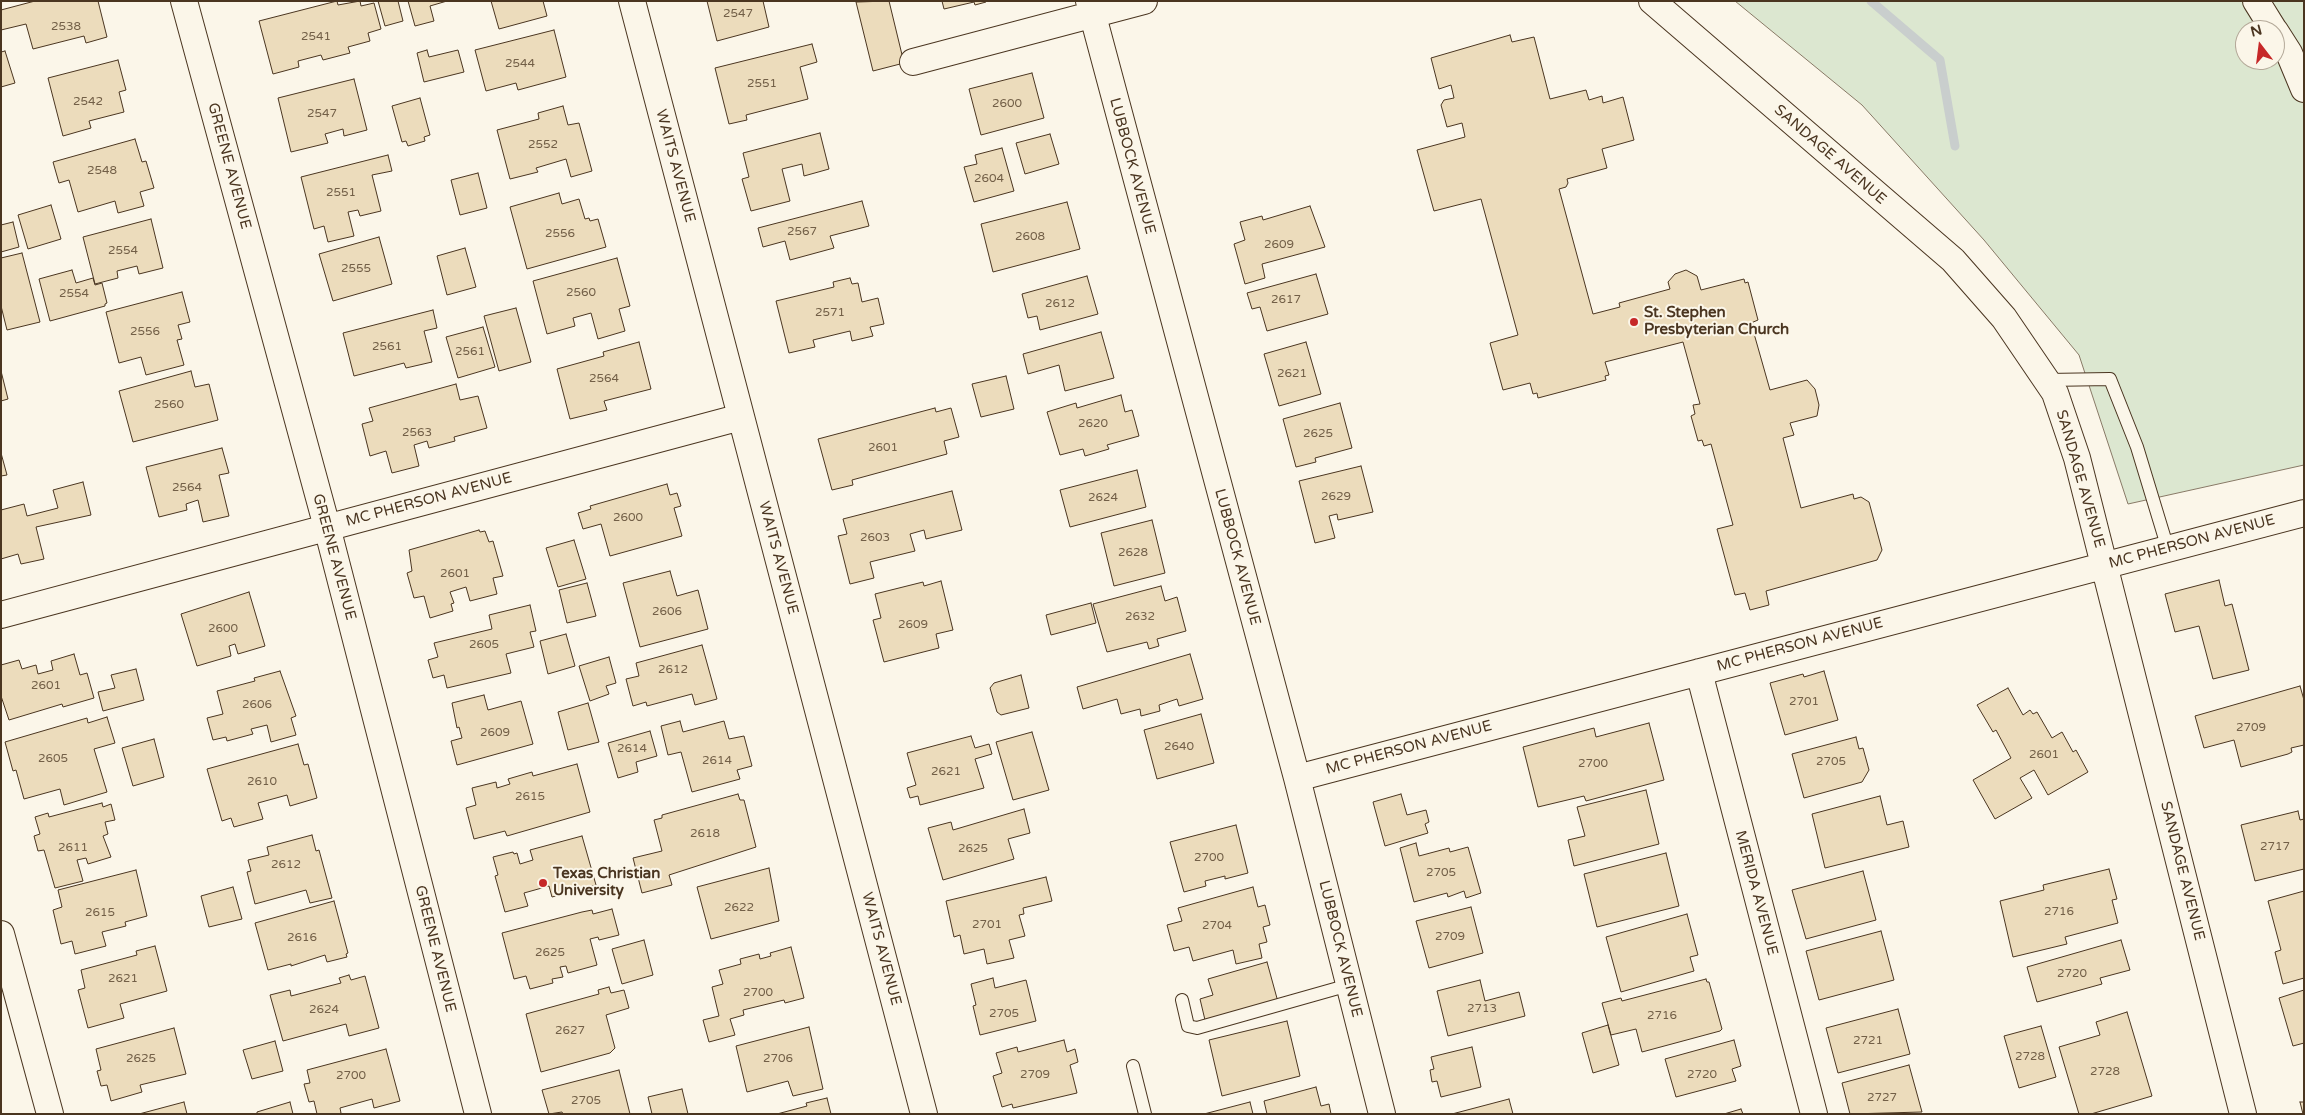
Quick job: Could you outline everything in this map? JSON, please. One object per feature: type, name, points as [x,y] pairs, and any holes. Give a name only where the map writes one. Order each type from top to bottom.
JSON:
[{"type":"street","name":"GREENE AVENUE","points":[[184,1],[327,527],[478,1114]]},
{"type":"street","name":"WAITS AVENUE","points":[[632,1],[924,1114]]},
{"type":"street","points":[[913,62],[1090,8],[1144,1]]},
{"type":"street","name":"SANDAGE AVENUE","points":[[1652,1],[1952,260],[2004,318],[2055,393],[2077,458],[2105,565],[2243,1114]]},
{"type":"street","points":[[2256,1],[2268,20]]},
{"type":"street","name":"LUBBOCK AVENUE","points":[[1090,8],[1297,778],[1382,1114]]},
{"type":"street","points":[[2285,47],[2304,89]]},
{"type":"street","name":"MC PHERSON AVENUE","points":[[1,615],[741,416]]},
{"type":"street","name":"MC PHERSON AVENUE","points":[[1297,778],[2304,513]]},
{"type":"street","name":"MERIDA AVENUE","points":[[1699,672],[1814,1114]]},
{"type":"street","points":[[1,934],[50,1114]]},
{"type":"lane","points":[[2047,380],[2110,379],[2138,447],[2168,549]]},
{"type":"lane","points":[[1182,1000],[1188,1026],[1197,1028],[1349,985]]},
{"type":"lane","points":[[1134,1066],[1145,1114]]},
{"type":"green space","points":[[1735,1],[2304,1],[2304,465],[2128,504],[2079,355],[1984,240],[1862,105]]},
{"type":"building","points":[[35,1],[98,1],[107,37],[86,43],[84,36],[33,49],[26,24],[1,30],[1,10]]},
{"type":"building","points":[[337,1],[338,5],[360,1],[361,6],[374,3],[381,29],[368,33],[370,41],[348,47],[350,53],[323,60],[321,55],[298,61],[299,67],[273,74],[259,21]]},
{"type":"building","points":[[378,1],[398,1],[403,21],[385,26]]},
{"type":"building","points":[[408,1],[447,1],[430,6],[434,21],[415,26]]},
{"type":"building","points":[[491,1],[543,1],[547,16],[499,29]]},
{"type":"building","points":[[707,1],[763,1],[769,27],[717,41]]},
{"type":"building","points":[[889,1],[904,63],[873,71],[856,2]]},
{"type":"building","points":[[942,1],[986,2],[975,5],[974,2],[944,9]]},
{"type":"building","points":[[554,30],[566,77],[518,90],[516,83],[486,91],[475,50]]},
{"type":"building","name":"St. Stephen Presbyterian Church","points":[[1510,35],[1512,42],[1534,37],[1550,99],[1586,90],[1589,100],[1602,96],[1603,103],[1623,97],[1634,140],[1602,149],[1607,168],[1567,179],[1566,187],[1559,189],[1593,314],[1620,307],[1619,303],[1670,289],[1668,282],[1675,274],[1686,270],[1697,276],[1701,290],[1744,279],[1745,283],[1748,282],[1758,320],[1751,323],[1770,390],[1807,380],[1815,389],[1819,405],[1817,416],[1790,423],[1794,435],[1783,438],[1801,508],[1853,494],[1854,499],[1861,497],[1869,502],[1882,550],[1877,560],[1766,591],[1769,605],[1750,610],[1745,593],[1735,595],[1717,529],[1733,525],[1711,444],[1704,446],[1702,440],[1698,441],[1691,416],[1695,414],[1693,405],[1700,404],[1683,342],[1605,362],[1609,375],[1605,376],[1606,380],[1538,398],[1537,393],[1533,394],[1530,383],[1503,390],[1490,343],[1518,335],[1481,199],[1434,211],[1417,150],[1465,137],[1462,123],[1447,127],[1441,105],[1444,100],[1454,98],[1451,85],[1439,89],[1431,58]]},
{"type":"building","points":[[812,44],[817,62],[800,67],[808,99],[746,115],[747,120],[729,124],[715,68]]},
{"type":"building","points":[[427,50],[429,57],[458,50],[464,72],[424,82],[417,53]]},
{"type":"building","points":[[5,51],[15,83],[1,87],[1,52]]},
{"type":"building","points":[[118,60],[126,90],[119,92],[124,112],[89,121],[91,128],[63,136],[48,78]]},
{"type":"building","points":[[1032,73],[1044,118],[981,135],[969,89]]},
{"type":"building","points":[[354,79],[367,130],[344,136],[343,129],[325,134],[328,143],[291,152],[278,98]]},
{"type":"building","points":[[420,98],[430,135],[424,137],[425,141],[408,146],[406,141],[402,142],[392,106]]},
{"type":"building","points":[[563,106],[568,125],[579,123],[592,171],[571,177],[566,159],[536,168],[538,172],[510,179],[497,130],[539,119],[538,113]]},
{"type":"building","points":[[820,133],[829,169],[804,176],[802,164],[782,169],[790,201],[751,211],[742,179],[749,177],[743,153]]},
{"type":"building","points":[[1050,134],[1059,164],[1025,174],[1016,143]]},
{"type":"building","points":[[135,139],[142,162],[146,161],[154,188],[140,192],[144,206],[118,213],[115,201],[78,212],[69,180],[59,183],[53,162]]},
{"type":"building","points":[[1002,148],[1014,191],[974,202],[964,167],[977,164],[975,155]]},
{"type":"building","points":[[388,155],[392,171],[372,175],[381,211],[360,216],[358,210],[348,212],[354,236],[328,242],[324,226],[314,229],[301,177]]},
{"type":"building","points":[[478,173],[487,208],[460,215],[451,180]]},
{"type":"building","points":[[559,193],[562,204],[579,199],[585,219],[589,218],[590,221],[598,219],[606,247],[527,269],[510,207]]},
{"type":"building","points":[[862,201],[869,226],[830,236],[834,248],[790,260],[785,241],[763,247],[758,228]]},
{"type":"building","points":[[1067,202],[1080,249],[993,272],[981,224]]},
{"type":"building","points":[[51,205],[61,239],[28,249],[18,215]]},
{"type":"building","points":[[1310,206],[1325,247],[1262,264],[1265,278],[1245,284],[1234,244],[1245,240],[1240,222],[1262,216],[1263,220]]},
{"type":"building","points":[[151,219],[163,268],[139,274],[137,266],[117,271],[118,278],[95,284],[83,237]]},
{"type":"building","points":[[13,222],[19,247],[1,252],[1,225]]},
{"type":"building","points":[[379,237],[392,284],[333,301],[319,254]]},
{"type":"building","points":[[465,248],[476,287],[447,295],[437,256]]},
{"type":"building","points":[[22,253],[40,322],[7,330],[1,306],[1,258]]},
{"type":"building","points":[[617,258],[630,306],[619,309],[625,331],[598,339],[591,313],[573,318],[575,326],[547,334],[533,281]]},
{"type":"building","points":[[72,270],[76,283],[93,278],[95,285],[102,283],[107,303],[105,306],[50,321],[39,279]]},
{"type":"building","points":[[1316,274],[1328,314],[1267,331],[1260,307],[1252,309],[1247,293]]},
{"type":"building","points":[[1087,276],[1098,314],[1040,330],[1037,316],[1028,318],[1022,294]]},
{"type":"building","points":[[850,278],[852,284],[858,283],[862,302],[878,298],[884,324],[870,327],[873,336],[852,341],[850,331],[813,340],[815,347],[789,353],[776,301],[834,287],[833,282]]},
{"type":"building","points":[[182,292],[190,322],[178,325],[182,339],[177,340],[184,365],[146,375],[141,357],[119,363],[106,312]]},
{"type":"building","points":[[516,308],[531,362],[499,371],[484,316]]},
{"type":"building","points":[[433,310],[437,328],[424,331],[432,362],[406,368],[404,363],[354,376],[343,333]]},
{"type":"building","points":[[483,327],[495,367],[458,378],[446,337]]},
{"type":"building","points":[[1101,332],[1114,378],[1065,391],[1059,365],[1028,374],[1023,354]]},
{"type":"building","points":[[639,342],[651,389],[604,401],[607,410],[570,419],[557,369],[604,356],[603,352]]},
{"type":"building","points":[[1306,342],[1321,394],[1279,406],[1264,354]]},
{"type":"building","points":[[1,371],[8,399],[1,401]]},
{"type":"building","points":[[191,371],[195,387],[209,384],[218,420],[133,442],[119,391]]},
{"type":"building","points":[[1006,376],[1014,409],[981,417],[972,384]]},
{"type":"building","points":[[456,384],[460,400],[478,396],[487,428],[454,437],[455,441],[429,448],[427,441],[414,445],[419,466],[392,473],[386,451],[370,456],[362,424],[373,421],[369,408]]},
{"type":"building","points":[[1121,395],[1125,412],[1132,410],[1139,436],[1107,445],[1109,449],[1085,456],[1083,449],[1060,455],[1047,412],[1076,403],[1077,408]]},
{"type":"building","points":[[1340,403],[1352,448],[1315,458],[1316,462],[1296,467],[1283,419]]},
{"type":"building","points":[[935,408],[936,412],[951,408],[959,437],[944,441],[947,454],[852,480],[853,485],[832,490],[818,439]]},
{"type":"building","points":[[222,448],[229,473],[219,475],[229,516],[203,522],[198,500],[186,504],[187,510],[159,517],[146,467]]},
{"type":"building","points":[[1,453],[7,475],[1,476]]},
{"type":"building","points":[[1361,466],[1373,512],[1338,520],[1337,514],[1329,516],[1335,538],[1315,543],[1299,481]]},
{"type":"building","points":[[1137,470],[1146,507],[1070,527],[1060,490]]},
{"type":"building","points":[[83,482],[91,515],[36,527],[44,559],[21,564],[18,554],[1,559],[1,510],[24,504],[27,516],[58,508],[53,490]]},
{"type":"building","points":[[667,484],[670,495],[677,493],[681,506],[674,508],[682,536],[610,556],[601,524],[583,529],[578,513],[591,509],[590,506]]},
{"type":"building","points":[[952,491],[962,530],[926,539],[924,530],[910,534],[915,551],[870,562],[874,578],[850,584],[838,536],[847,534],[843,519]]},
{"type":"building","points":[[1152,520],[1165,573],[1114,586],[1101,533]]},
{"type":"building","points":[[479,530],[480,532],[485,531],[489,542],[493,541],[503,576],[493,578],[497,594],[470,601],[466,587],[450,592],[454,603],[451,604],[453,611],[430,618],[424,596],[414,598],[407,573],[412,571],[409,550]]},
{"type":"building","points":[[574,540],[586,579],[558,587],[546,548]]},
{"type":"building","points":[[670,571],[677,596],[698,590],[708,629],[640,647],[623,583]]},
{"type":"building","points":[[2219,580],[2225,606],[2232,604],[2249,670],[2213,679],[2199,626],[2175,632],[2165,594]]},
{"type":"building","points":[[941,581],[953,630],[936,634],[939,648],[884,662],[873,620],[881,618],[875,594],[923,582],[924,586]]},
{"type":"building","points":[[587,583],[596,616],[567,623],[559,590]]},
{"type":"building","points":[[1161,586],[1165,601],[1177,597],[1186,631],[1157,639],[1159,646],[1149,649],[1147,642],[1107,652],[1093,604]]},
{"type":"building","points":[[249,592],[265,646],[238,654],[235,644],[229,646],[231,656],[197,666],[181,614]]},
{"type":"building","points":[[1091,603],[1096,623],[1051,635],[1046,615]]},
{"type":"building","points":[[530,605],[536,631],[530,632],[534,647],[506,654],[511,673],[447,688],[444,675],[433,678],[428,660],[438,657],[434,643],[492,629],[489,615]]},
{"type":"building","points":[[566,634],[575,666],[548,674],[540,641]]},
{"type":"building","points":[[702,645],[717,699],[695,705],[692,694],[647,706],[646,702],[633,706],[626,679],[639,676],[636,663]]},
{"type":"building","points":[[74,654],[80,675],[87,673],[94,698],[63,707],[62,704],[9,720],[1,696],[1,665],[19,660],[22,669],[36,665],[38,674],[53,670],[51,661]]},
{"type":"building","points":[[1190,654],[1203,699],[1179,706],[1177,699],[1159,705],[1160,711],[1141,716],[1140,709],[1121,714],[1117,699],[1083,709],[1077,687]]},
{"type":"building","points":[[609,657],[616,683],[606,686],[609,694],[590,701],[579,666]]},
{"type":"building","points":[[136,669],[144,700],[103,711],[98,692],[115,688],[111,675]]},
{"type":"building","points":[[280,671],[296,716],[291,718],[296,735],[271,742],[267,725],[251,729],[253,734],[227,741],[226,737],[213,740],[207,718],[223,714],[217,691],[255,681],[254,678]]},
{"type":"building","points":[[1824,671],[1838,720],[1785,735],[1770,683],[1803,674],[1804,677]]},
{"type":"building","points":[[1021,675],[1029,708],[1001,715],[997,712],[990,688],[994,683]]},
{"type":"building","points":[[2300,686],[2304,700],[2304,745],[2291,748],[2292,752],[2288,754],[2241,767],[2234,740],[2204,748],[2195,716]]},
{"type":"building","points":[[2008,688],[2023,715],[2030,710],[2033,714],[2037,712],[2052,738],[2062,732],[2073,752],[2076,750],[2088,772],[2048,795],[2034,770],[2020,778],[2032,798],[1995,819],[1973,780],[2011,758],[1996,730],[1993,732],[1977,705]]},
{"type":"building","points":[[484,695],[488,710],[521,701],[533,744],[457,765],[451,741],[462,738],[459,727],[457,728],[452,703]]},
{"type":"building","points":[[588,703],[599,742],[568,750],[558,712]]},
{"type":"building","points":[[1201,714],[1214,763],[1157,779],[1144,730]]},
{"type":"building","points":[[107,717],[115,743],[94,749],[107,792],[64,805],[60,789],[24,799],[16,770],[13,771],[5,742],[87,718],[88,723]]},
{"type":"building","points":[[680,721],[683,732],[724,721],[729,739],[744,736],[752,766],[737,770],[740,779],[692,792],[681,752],[668,755],[661,726]]},
{"type":"building","points":[[1649,723],[1664,780],[1586,801],[1584,796],[1538,807],[1523,747],[1594,728],[1596,737]]},
{"type":"building","points":[[650,731],[657,756],[636,762],[638,772],[618,778],[608,743]]},
{"type":"building","points":[[1032,732],[1049,790],[1013,800],[996,742]]},
{"type":"building","points":[[971,736],[975,748],[989,744],[992,754],[975,759],[984,788],[920,805],[918,796],[910,798],[907,788],[916,785],[907,753]]},
{"type":"building","points":[[1856,737],[1859,749],[1863,748],[1869,770],[1862,782],[1804,798],[1792,754]]},
{"type":"building","points":[[154,739],[164,777],[133,786],[122,748]]},
{"type":"building","points":[[298,744],[304,765],[308,764],[317,798],[290,806],[287,795],[258,803],[263,819],[234,827],[231,818],[222,821],[207,769]]},
{"type":"building","points":[[577,764],[590,812],[507,836],[505,831],[474,839],[466,808],[476,805],[472,788],[496,782],[497,788],[510,784],[508,779],[532,772],[533,776]]},
{"type":"building","points":[[1646,790],[1659,844],[1574,866],[1568,840],[1585,836],[1577,807]]},
{"type":"building","points":[[738,794],[740,800],[744,800],[756,847],[669,875],[672,885],[642,893],[633,858],[662,851],[654,820],[662,818],[662,815]]},
{"type":"building","points":[[1401,794],[1407,815],[1426,810],[1429,822],[1425,824],[1428,833],[1385,846],[1373,802]]},
{"type":"building","points":[[1880,796],[1887,825],[1903,821],[1909,847],[1825,868],[1812,814]]},
{"type":"building","points":[[102,803],[103,807],[111,804],[115,820],[105,822],[108,834],[103,836],[111,857],[88,864],[86,858],[77,860],[83,881],[55,888],[44,850],[38,851],[34,836],[40,834],[35,817],[48,813],[49,817]]},
{"type":"building","points":[[1024,809],[1030,833],[1008,839],[1014,859],[943,880],[928,828],[951,822],[953,830]]},
{"type":"building","points":[[2298,811],[2300,820],[2304,819],[2304,869],[2255,881],[2241,825]]},
{"type":"building","points":[[1236,825],[1248,873],[1225,879],[1225,876],[1205,881],[1206,886],[1184,892],[1170,842]]},
{"type":"building","points":[[312,835],[316,851],[319,850],[332,898],[310,903],[306,890],[255,904],[247,872],[251,871],[248,860],[269,855],[267,847]]},
{"type":"building","points":[[582,836],[596,885],[552,897],[549,886],[524,893],[528,906],[505,912],[495,876],[498,875],[493,857],[513,852],[514,854],[517,853],[520,864],[533,860],[530,850]]},
{"type":"building","points":[[1416,843],[1419,856],[1449,848],[1450,852],[1468,847],[1481,893],[1466,898],[1464,891],[1448,897],[1447,893],[1414,902],[1400,848]]},
{"type":"building","points":[[1666,853],[1679,906],[1597,927],[1584,874]]},
{"type":"building","points":[[769,868],[779,921],[711,939],[697,887]]},
{"type":"building","points":[[2109,869],[2117,899],[2112,900],[2118,923],[2065,937],[2067,944],[2013,957],[2000,901],[2044,890],[2043,885]]},
{"type":"building","points":[[136,870],[147,916],[125,922],[126,926],[102,932],[106,946],[75,954],[72,941],[61,944],[53,910],[62,907],[58,890]]},
{"type":"building","points":[[1863,871],[1876,920],[1806,939],[1792,890]]},
{"type":"building","points":[[1046,877],[1052,901],[1023,908],[1024,914],[1019,915],[1025,936],[1009,940],[1014,958],[987,964],[984,949],[964,954],[960,935],[954,937],[946,901]]},
{"type":"building","points":[[233,887],[242,919],[209,927],[201,896]]},
{"type":"building","points":[[1253,887],[1258,907],[1265,905],[1270,925],[1263,927],[1267,942],[1259,944],[1262,958],[1236,964],[1233,950],[1193,961],[1189,947],[1174,951],[1167,925],[1182,921],[1178,908]]},
{"type":"building","points":[[2304,891],[2304,978],[2283,984],[2275,952],[2281,950],[2268,901]]},
{"type":"building","points":[[334,901],[348,953],[346,954],[347,957],[327,962],[325,955],[291,966],[291,964],[268,970],[255,923]]},
{"type":"building","points":[[1471,907],[1483,953],[1429,968],[1416,921]]},
{"type":"building","points":[[612,909],[619,935],[599,940],[598,937],[590,939],[597,965],[568,973],[566,966],[560,967],[563,977],[552,979],[553,983],[530,989],[526,976],[514,979],[502,933],[582,912],[592,910],[593,914]]},
{"type":"building","points":[[1687,914],[1698,955],[1690,957],[1694,971],[1621,992],[1606,937]]},
{"type":"building","points":[[1881,931],[1894,980],[1819,1000],[1806,951]]},
{"type":"building","points":[[644,940],[653,975],[622,984],[612,949]]},
{"type":"building","points":[[2121,940],[2130,970],[2100,978],[2102,984],[2037,1002],[2027,967]]},
{"type":"building","points":[[155,946],[167,991],[120,1004],[124,1018],[88,1028],[78,990],[85,988],[81,970],[137,955],[136,951]]},
{"type":"building","points":[[791,947],[804,998],[785,1003],[784,1000],[743,1010],[744,1015],[730,1019],[735,1035],[709,1042],[703,1020],[719,1016],[712,987],[723,984],[719,970],[741,964],[740,959],[759,954],[760,959],[771,956],[770,953]]},
{"type":"building","points":[[1267,962],[1278,1002],[1205,1020],[1200,999],[1213,995],[1208,979]]},
{"type":"building","points":[[349,975],[351,980],[365,976],[379,1028],[349,1036],[346,1024],[283,1041],[270,995],[290,990],[291,996],[341,983],[339,978]]},
{"type":"building","points":[[993,978],[995,988],[1026,980],[1036,1021],[980,1035],[973,1006],[976,1005],[971,984]]},
{"type":"building","points":[[1706,979],[1709,982],[1722,1029],[1720,1031],[1642,1052],[1636,1029],[1611,1035],[1602,1003],[1621,998],[1622,1001]]},
{"type":"building","points":[[1480,980],[1485,1001],[1519,992],[1525,1016],[1448,1036],[1437,991]]},
{"type":"building","points":[[609,987],[611,993],[624,990],[629,1008],[606,1015],[615,1048],[610,1053],[541,1072],[526,1014],[599,994],[598,990]]},
{"type":"building","points":[[2304,990],[2304,1043],[2293,1046],[2279,998]]},
{"type":"building","points":[[1898,1009],[1910,1054],[1838,1073],[1826,1028]]},
{"type":"building","points":[[2127,1012],[2152,1096],[2091,1114],[2079,1114],[2059,1047],[2100,1035],[2096,1022]]},
{"type":"building","points":[[1287,1021],[1300,1076],[1222,1096],[1209,1040]]},
{"type":"building","points":[[1608,1025],[1619,1065],[1593,1073],[1582,1033]]},
{"type":"building","points":[[2041,1026],[2056,1077],[2019,1088],[2004,1036]]},
{"type":"building","points":[[809,1027],[823,1089],[793,1096],[788,1081],[747,1092],[736,1046]]},
{"type":"building","points":[[174,1028],[186,1074],[140,1085],[142,1092],[111,1101],[107,1085],[101,1086],[97,1071],[101,1070],[96,1049]]},
{"type":"building","points":[[1064,1040],[1067,1052],[1075,1049],[1078,1062],[1070,1065],[1077,1093],[1013,1108],[1012,1104],[1002,1107],[993,1076],[1002,1073],[996,1053],[1017,1047],[1018,1052]]},
{"type":"building","points":[[1734,1040],[1741,1066],[1732,1069],[1736,1081],[1676,1097],[1665,1059]]},
{"type":"building","points":[[275,1041],[283,1071],[252,1079],[243,1050]]},
{"type":"building","points":[[1472,1047],[1481,1087],[1441,1097],[1437,1081],[1432,1082],[1430,1070],[1434,1069],[1431,1057]]},
{"type":"building","points":[[386,1049],[400,1101],[374,1108],[372,1099],[340,1108],[341,1113],[339,1114],[317,1114],[314,1101],[309,1102],[304,1084],[310,1083],[307,1070]]},
{"type":"building","points":[[1909,1065],[1922,1112],[1850,1114],[1842,1083]]},
{"type":"building","points":[[619,1070],[630,1114],[563,1114],[562,1112],[549,1114],[542,1090]]},
{"type":"building","points":[[1316,1087],[1321,1106],[1329,1104],[1331,1114],[1267,1114],[1264,1101]]},
{"type":"building","points":[[682,1089],[688,1114],[652,1114],[648,1097]]},
{"type":"building","points":[[827,1098],[831,1114],[777,1114],[807,1106],[806,1103]]},
{"type":"building","points":[[1509,1099],[1513,1114],[1452,1114]]},
{"type":"building","points":[[184,1102],[187,1114],[139,1114]]},
{"type":"building","points":[[290,1102],[293,1114],[257,1114],[257,1112]]},
{"type":"building","points":[[1250,1102],[1253,1114],[1204,1114]]},
{"type":"building","points":[[2300,1102],[2304,1102],[2304,1114],[2303,1114]]},
{"type":"building","points":[[1741,1109],[1743,1114],[1724,1114]]},
{"type":"waterway","points":[[1871,1],[1940,60],[1955,146]]},
{"type":"place","name":"St. Stephen Presbyterian Church","points":[[1634,322]]},
{"type":"place","name":"Texas Christian University","points":[[543,883]]}]
